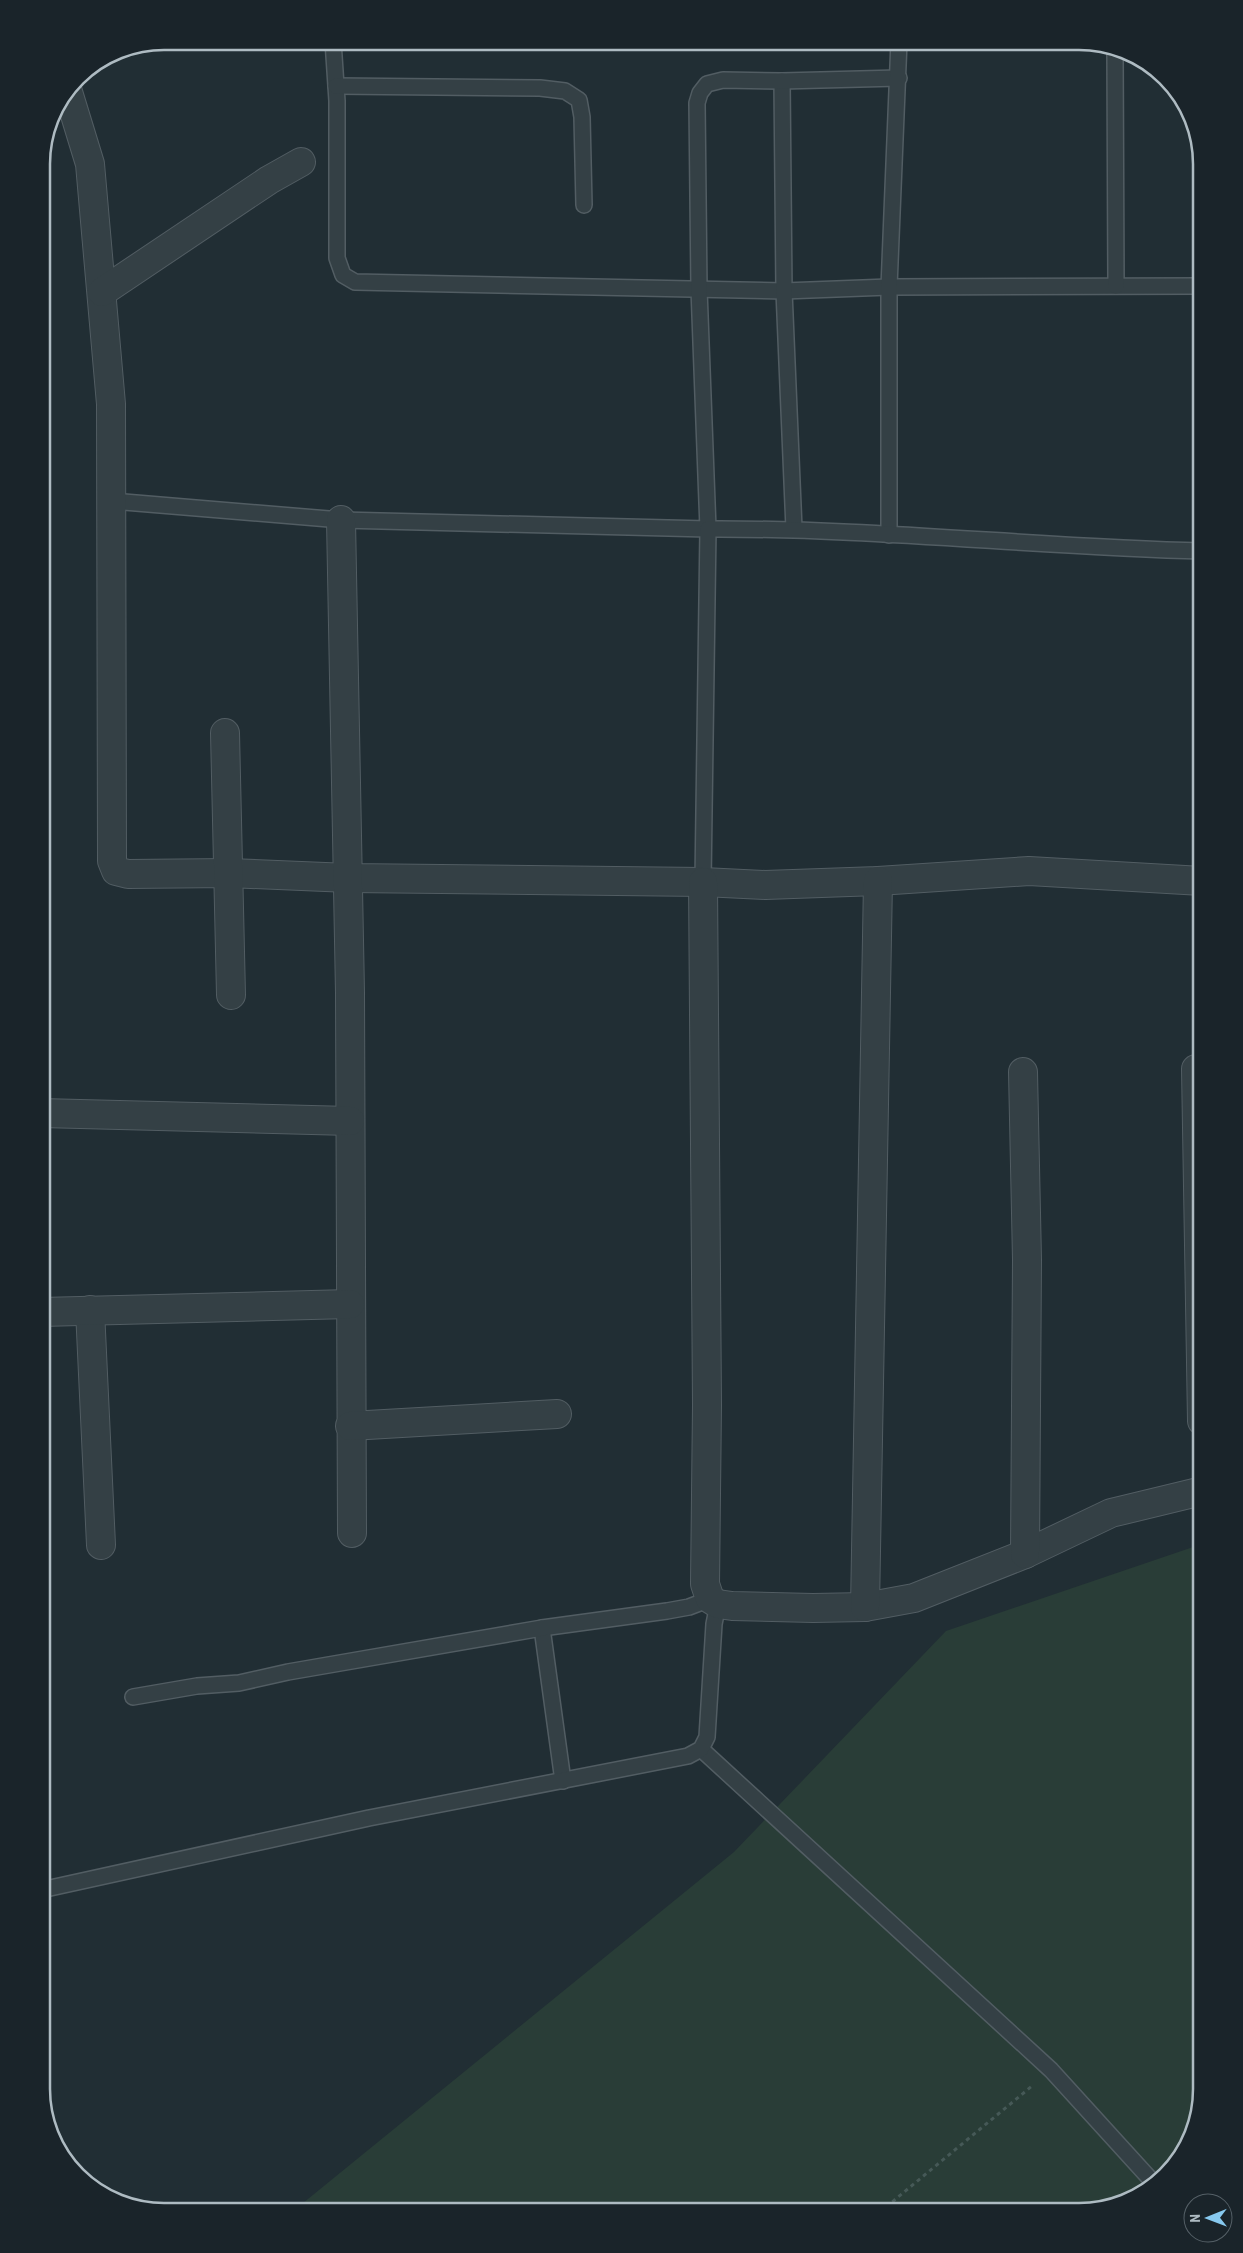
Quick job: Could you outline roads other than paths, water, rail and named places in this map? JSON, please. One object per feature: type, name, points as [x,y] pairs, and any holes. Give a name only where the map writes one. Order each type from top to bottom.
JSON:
[{"type":"street","points":[[70,99],[90,164],[111,404],[112,861],[116,871],[128,874],[703,882],[765,885],[878,881],[1029,871],[1193,880]]},
{"type":"street","points":[[102,292],[269,180],[301,162]]},
{"type":"street","points":[[341,520],[349,878],[350,1426],[352,1533]]},
{"type":"street","points":[[225,733],[231,995]]},
{"type":"street","points":[[865,1607],[878,881]]},
{"type":"street","points":[[703,882],[707,1396],[705,1584],[714,1602],[813,1608],[865,1607],[914,1598],[1025,1554],[1111,1513],[1193,1493]]},
{"type":"street","points":[[1023,1072],[1027,1260],[1025,1554]]},
{"type":"street","points":[[50,1113],[350,1121]]},
{"type":"street","points":[[50,1312],[350,1304]]},
{"type":"street","points":[[90,1310],[101,1545]]},
{"type":"street","points":[[350,1426],[557,1414]]},
{"type":"lane","points":[[334,50],[336,86],[337,258],[343,275],[355,282],[700,290],[1193,286]]},
{"type":"lane","points":[[889,535],[889,287],[899,50]]},
{"type":"lane","points":[[1115,57],[1116,286]]},
{"type":"lane","points":[[703,882],[708,529],[700,290],[697,103],[700,92],[707,84],[723,80],[782,81],[899,78]]},
{"type":"lane","points":[[782,81],[784,290],[794,529]]},
{"type":"lane","points":[[336,86],[540,88],[565,91],[579,100],[582,117],[584,205]]},
{"type":"lane","points":[[112,501],[341,520],[708,529],[794,529],[1105,548],[1193,551]]},
{"type":"lane","points":[[50,1888],[369,1818],[688,1756],[701,1750],[707,1736],[714,1602],[667,1611],[542,1628],[239,1682],[197,1686],[133,1697]]},
{"type":"lane","points":[[542,1628],[562,1781]]},
{"type":"lane","points":[[701,1750],[1051,2070],[1149,2178]]}]
